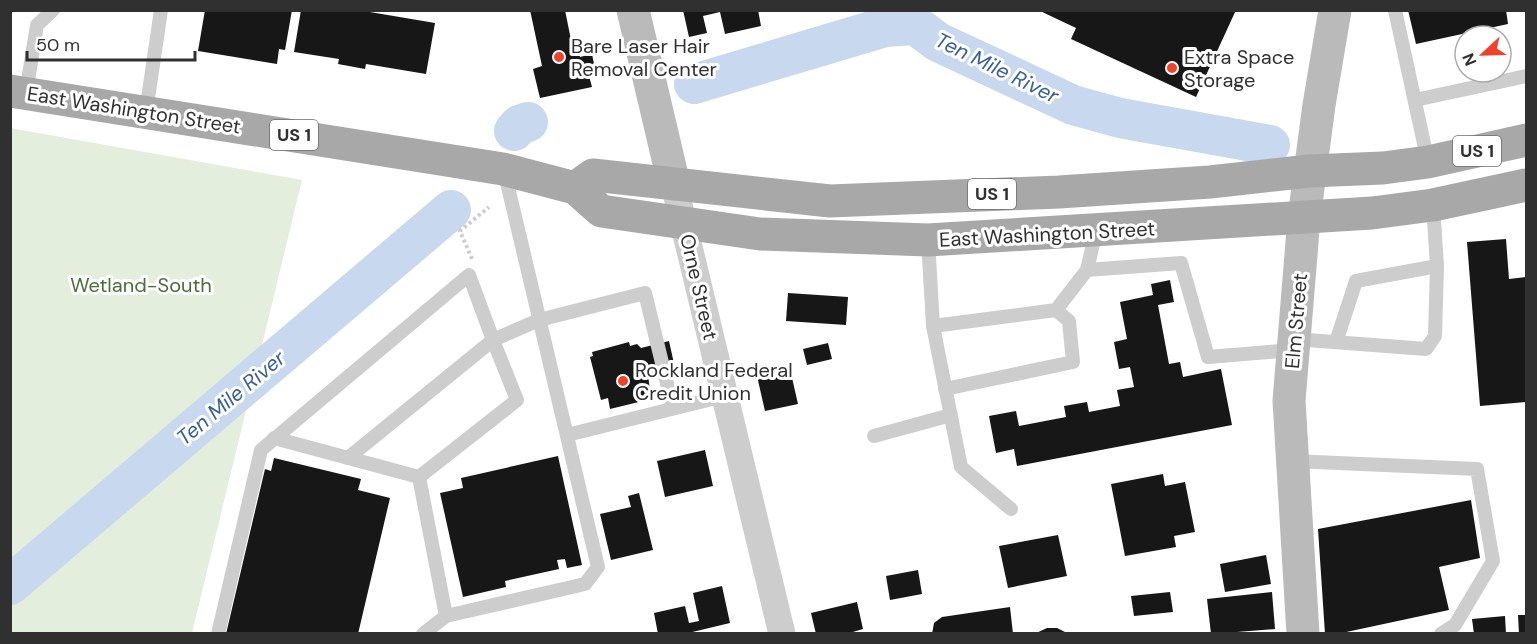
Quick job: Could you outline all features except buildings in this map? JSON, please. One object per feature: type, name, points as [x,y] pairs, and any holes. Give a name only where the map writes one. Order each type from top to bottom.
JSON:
[{"type":"main road","name":"Orne Street","points":[[633,10],[674,184]]},
{"type":"main road","name":"Elm Street","points":[[1303,633],[1289,400],[1304,218],[1335,10]]},
{"type":"main road","name":"East Washington Street","points":[[18,92],[504,169],[576,188],[601,211],[760,234],[928,240],[1304,218],[1433,205],[1527,185]]},
{"type":"main road","name":"US 1","points":[[576,188],[593,175],[830,201],[1187,184],[1310,171],[1383,168],[1428,162],[1527,140]]},
{"type":"street","name":"Orne Street","points":[[674,184],[782,633]]},
{"type":"lane","points":[[146,112],[161,10]]},
{"type":"lane","points":[[1395,10],[1428,162]]},
{"type":"lane","points":[[18,92],[37,25],[50,13]]},
{"type":"lane","points":[[1415,100],[1527,76]]},
{"type":"lane","points":[[423,633],[446,616],[585,584],[598,567],[504,169]]},
{"type":"lane","points":[[1087,270],[1181,263],[1208,357],[1293,345],[1336,342],[1426,349],[1435,336],[1437,266],[1433,205]]},
{"type":"lane","points":[[933,326],[1056,310],[1087,270],[1096,231]]},
{"type":"lane","points":[[928,240],[933,326],[961,467],[1011,509]]},
{"type":"lane","points":[[1336,342],[1356,281],[1437,266]]},
{"type":"lane","points":[[218,633],[261,450],[469,274],[517,400],[419,477]]},
{"type":"lane","points":[[348,458],[493,340],[539,320],[645,293],[673,408]]},
{"type":"lane","points":[[945,389],[1073,362],[1069,321],[1056,310]]},
{"type":"lane","points":[[567,435],[724,396]]},
{"type":"lane","points":[[874,436],[951,415]]},
{"type":"lane","points":[[274,438],[419,477]]},
{"type":"lane","points":[[1292,461],[1477,469],[1493,561],[1455,625],[1441,633]]},
{"type":"lane","points":[[419,477],[446,616]]},
{"type":"path","points":[[469,274],[477,272],[460,231],[489,207]]},
{"type":"green space","name":"Wetland-South","points":[[10,128],[302,180],[192,633],[11,633]]},
{"type":"waterway","name":"Ten Mile River","points":[[694,84],[885,27],[915,25],[938,42],[1073,105],[1120,118],[1270,145]]},
{"type":"waterway","name":"Ten Mile River","points":[[514,131],[519,125],[528,122]]},
{"type":"waterway","name":"Ten Mile River","points":[[10,585],[451,210]]},
{"type":"place","name":"Bare Laser Hair Removal Center","points":[[559,57]]},
{"type":"place","name":"Extra Space Storage","points":[[1172,68]]},
{"type":"place","name":"Rockland Federal Credit Union","points":[[623,381]]}]
